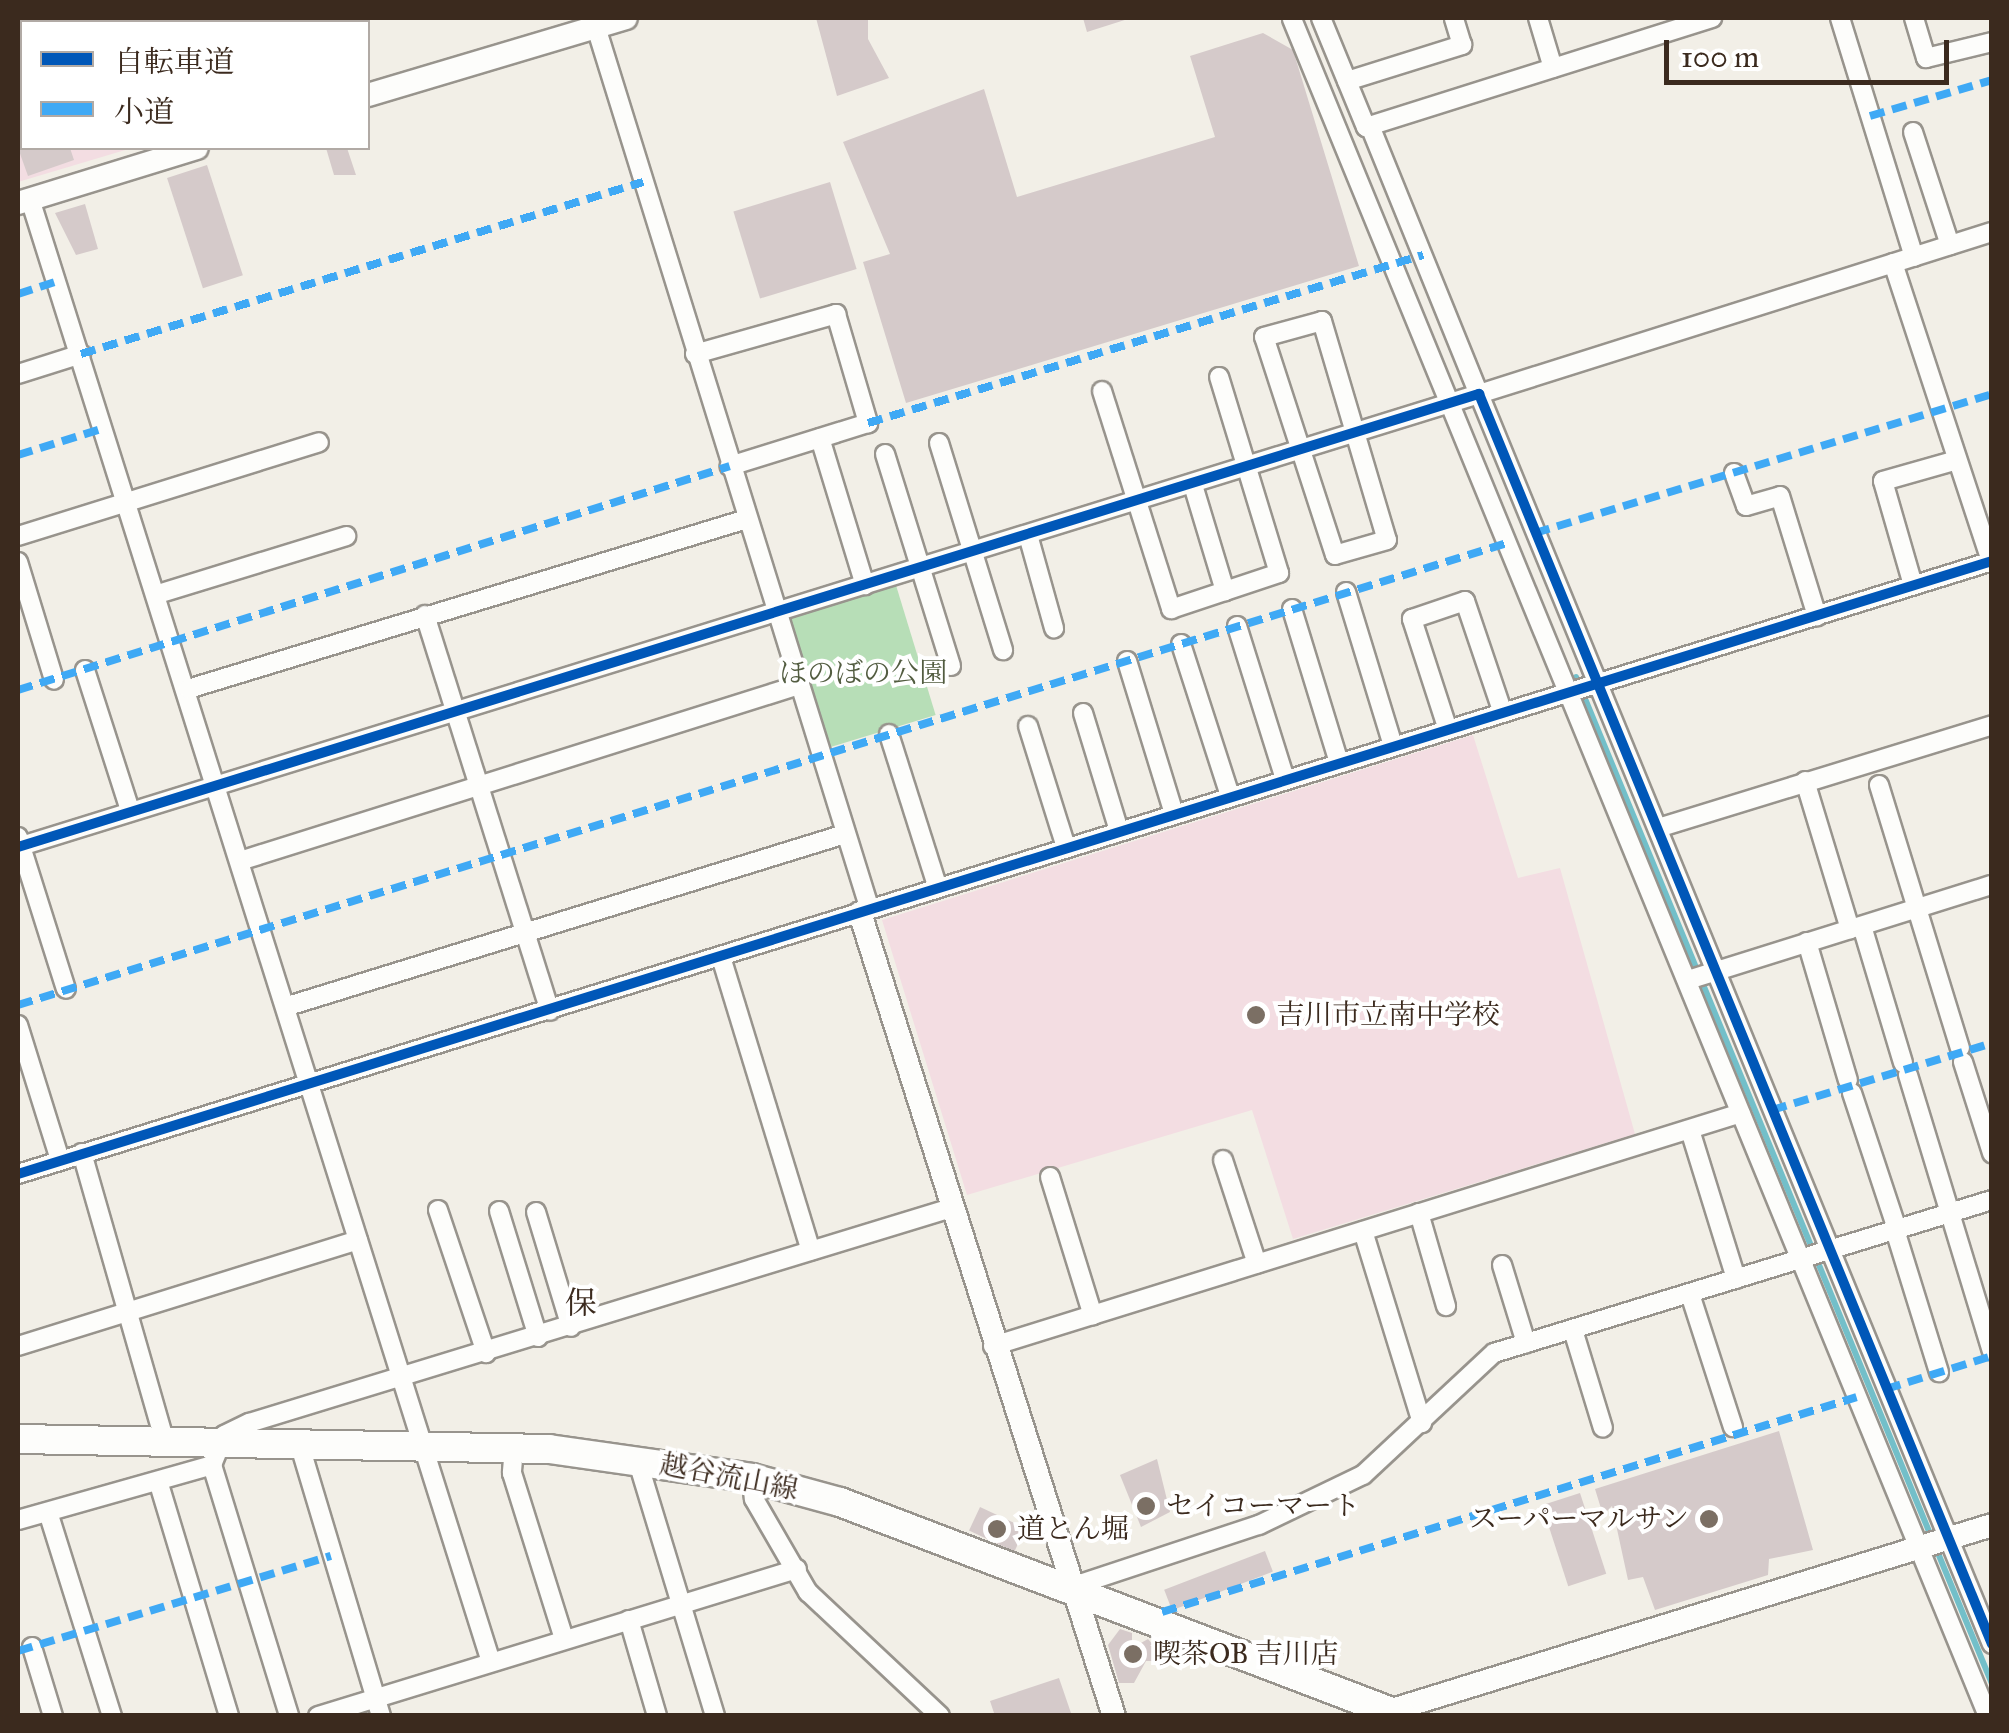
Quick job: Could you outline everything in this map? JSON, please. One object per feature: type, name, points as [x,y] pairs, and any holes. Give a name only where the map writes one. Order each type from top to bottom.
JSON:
[{"type":"main road","name":"越谷流山線","points":[[18,1439],[165,1443],[214,1455],[300,1446],[514,1448],[637,1459],[752,1478],[1067,1588],[1388,1714]]},
{"type":"street","points":[[370,94],[626,18]]},
{"type":"street","points":[[1320,18],[1370,126],[1466,399],[1584,688],[1658,828],[1992,1644]]},
{"type":"street","points":[[1348,82],[1462,45],[1454,18]]},
{"type":"street","points":[[1538,18],[1553,68]]},
{"type":"street","points":[[1370,126],[1712,18]]},
{"type":"street","points":[[1840,18],[1914,256]]},
{"type":"street","points":[[1914,18],[1926,58],[1992,42]]},
{"type":"street","points":[[1292,19],[1466,399],[1584,688],[1688,980],[1988,1716]]},
{"type":"street","points":[[596,27],[845,834],[951,1208],[1067,1588],[1114,1716]]},
{"type":"street","points":[[1913,132],[1950,245]]},
{"type":"street","points":[[190,150],[24,201],[80,354],[158,594],[491,1662]]},
{"type":"street","points":[[66,989],[19,842],[1193,485],[1992,232]]},
{"type":"street","points":[[18,1174],[721,957],[937,885],[1991,561],[1893,262]]},
{"type":"street","points":[[696,354],[836,314],[868,424],[730,466]]},
{"type":"street","points":[[1322,321],[1387,540],[1335,555],[1300,451],[1264,337],[1322,321]]},
{"type":"street","points":[[18,374],[80,354]]},
{"type":"street","points":[[1102,390],[1140,500],[1171,609],[1279,573],[1220,377]]},
{"type":"street","points":[[820,438],[865,585]]},
{"type":"street","points":[[18,536],[319,442]]},
{"type":"street","points":[[939,443],[1003,650]]},
{"type":"street","points":[[885,454],[951,666]]},
{"type":"street","points":[[1913,585],[1883,481],[1958,460]]},
{"type":"street","points":[[1734,473],[1746,506],[1780,496],[1817,616]]},
{"type":"street","points":[[1193,485],[1224,591]]},
{"type":"street","points":[[188,688],[747,518]]},
{"type":"street","points":[[1028,535],[1054,628]]},
{"type":"street","points":[[158,594],[346,536]]},
{"type":"street","points":[[18,562],[54,680]]},
{"type":"street","points":[[1346,592],[1393,746]]},
{"type":"street","points":[[1448,730],[1412,619],[1465,602],[1503,712]]},
{"type":"street","points":[[1292,609],[1339,762]]},
{"type":"street","points":[[425,615],[550,1010]]},
{"type":"street","points":[[1237,626],[1285,779]]},
{"type":"street","points":[[1181,644],[1230,796]]},
{"type":"street","points":[[1127,661],[1174,814]]},
{"type":"street","points":[[84,670],[130,810]]},
{"type":"street","points":[[243,860],[799,684]]},
{"type":"street","points":[[1083,712],[1119,831]]},
{"type":"street","points":[[1028,726],[1066,847]]},
{"type":"street","points":[[1658,828],[1992,726]]},
{"type":"street","points":[[889,734],[937,885]]},
{"type":"street","points":[[1805,781],[1906,1069],[1992,1351]]},
{"type":"street","points":[[1879,785],[1992,1153]]},
{"type":"street","points":[[288,1006],[845,834]]},
{"type":"street","points":[[1688,980],[1992,885]]},
{"type":"street","points":[[1807,942],[1940,1372]]},
{"type":"street","points":[[721,957],[811,1251]]},
{"type":"street","points":[[18,1025],[60,1160]]},
{"type":"street","points":[[993,1346],[1741,1113]]},
{"type":"street","points":[[1690,1130],[1736,1279]]},
{"type":"street","points":[[82,1153],[132,1311],[165,1443]]},
{"type":"street","points":[[1223,1160],[1257,1264]]},
{"type":"street","points":[[1050,1177],[1092,1316]]},
{"type":"street","points":[[1067,1588],[1288,1514],[1364,1475],[1494,1353],[1992,1200]]},
{"type":"street","points":[[18,1520],[159,1484],[214,1455],[249,1423],[951,1208]]},
{"type":"street","points":[[438,1210],[486,1353]]},
{"type":"street","points":[[499,1210],[538,1337]]},
{"type":"street","points":[[536,1212],[571,1327]]},
{"type":"street","points":[[1419,1214],[1446,1306]]},
{"type":"street","points":[[1363,1231],[1422,1423]]},
{"type":"street","points":[[18,1346],[358,1240]]},
{"type":"street","points":[[1502,1265],[1526,1344]]},
{"type":"street","points":[[1690,1294],[1733,1427]]},
{"type":"street","points":[[1574,1330],[1603,1428]]},
{"type":"street","points":[[300,1446],[378,1707]]},
{"type":"street","points":[[514,1448],[512,1474],[564,1640]]},
{"type":"street","points":[[214,1455],[290,1716]]},
{"type":"street","points":[[637,1459],[715,1716]]},
{"type":"street","points":[[752,1478],[754,1499],[808,1592],[940,1716]]},
{"type":"street","points":[[159,1484],[229,1716]]},
{"type":"street","points":[[48,1512],[112,1716]]},
{"type":"street","points":[[1388,1714],[1992,1525]]},
{"type":"street","points":[[318,1716],[378,1707],[491,1662],[797,1569]]},
{"type":"street","points":[[629,1620],[657,1716]]},
{"type":"street","points":[[32,1647],[53,1716]]},
{"type":"shaded area","points":[[20,108],[20,150],[125,150],[18,182]]},
{"type":"shaded area","name":"吉川市立南中学校","points":[[1473,735],[1518,878],[1560,868],[1635,1134],[1293,1239],[1252,1110],[967,1195],[882,920]]},
{"type":"green space","name":"ほのぼの公園","points":[[895,582],[936,715],[827,748],[786,615]]},
{"type":"building","points":[[816,18],[868,18],[868,39],[889,78],[837,96]]},
{"type":"building","points":[[1083,18],[1131,18],[1087,32]]},
{"type":"building","points":[[1263,33],[1293,50],[1359,266],[906,403],[863,262],[890,254],[843,142],[984,89],[1017,197],[1215,137],[1190,56]]},
{"type":"building","points":[[18,148],[71,150],[74,160],[28,176]]},
{"type":"building","points":[[327,150],[348,150],[356,175],[334,175]]},
{"type":"building","points":[[207,165],[243,275],[203,288],[167,178]]},
{"type":"building","points":[[830,182],[857,269],[760,299],[733,212]]},
{"type":"building","points":[[85,204],[98,249],[76,255],[55,213]]},
{"type":"building","points":[[1779,1431],[1813,1550],[1769,1559],[1768,1575],[1655,1610],[1643,1577],[1628,1580],[1612,1506],[1603,1515],[1595,1489]]},
{"type":"building","points":[[1157,1459],[1170,1512],[1141,1527],[1120,1475]]},
{"type":"building","points":[[1580,1493],[1606,1574],[1568,1586],[1542,1505]]},
{"type":"building","name":"道とん堀","points":[[980,1507],[1025,1528],[1014,1552],[969,1531]]},
{"type":"building","points":[[1265,1551],[1273,1572],[1172,1610],[1164,1590]]},
{"type":"building","name":"喫茶OB 吉川店","points":[[1120,1629],[1132,1633],[1132,1648],[1148,1639],[1155,1647],[1156,1661],[1146,1661],[1134,1683],[1119,1683],[1108,1645]]},
{"type":"building","points":[[1059,1678],[1072,1716],[995,1716],[990,1701]]},
{"type":"waterway","points":[[1576,677],[1992,1684]]},
{"type":"marked path","points":[[46,20],[55,18]]},
{"type":"marked path","points":[[1870,116],[1992,80]]},
{"type":"marked path","points":[[81,354],[643,182]]},
{"type":"marked path","points":[[868,423],[1423,255]]},
{"type":"marked path","points":[[18,294],[58,281]]},
{"type":"marked path","points":[[1535,533],[1992,394]]},
{"type":"marked path","points":[[18,455],[104,428]]},
{"type":"marked path","points":[[18,690],[730,466]]},
{"type":"marked path","points":[[18,1005],[1510,542]]},
{"type":"marked path","points":[[1772,1110],[1992,1043]]},
{"type":"marked path","points":[[1886,1389],[1992,1356]]},
{"type":"marked path","points":[[1162,1612],[1857,1397]]},
{"type":"marked path","points":[[18,1651],[331,1556]]},
{"type":"cycle path","points":[[18,847],[1479,394],[1992,1644]]},
{"type":"cycle path","points":[[18,1174],[1992,561]]},
{"type":"place","name":"吉川市立南中学校","points":[[1256,1015]]},
{"type":"place","name":"セイコーマート","points":[[1146,1506]]},
{"type":"place","name":"スーパーマルサン","points":[[1709,1519]]},
{"type":"place","name":"道とん堀","points":[[997,1529]]},
{"type":"place","name":"喫茶OB 吉川店","points":[[1133,1654]]},
{"type":"district","name":"保","points":[[581,1304]]}]
